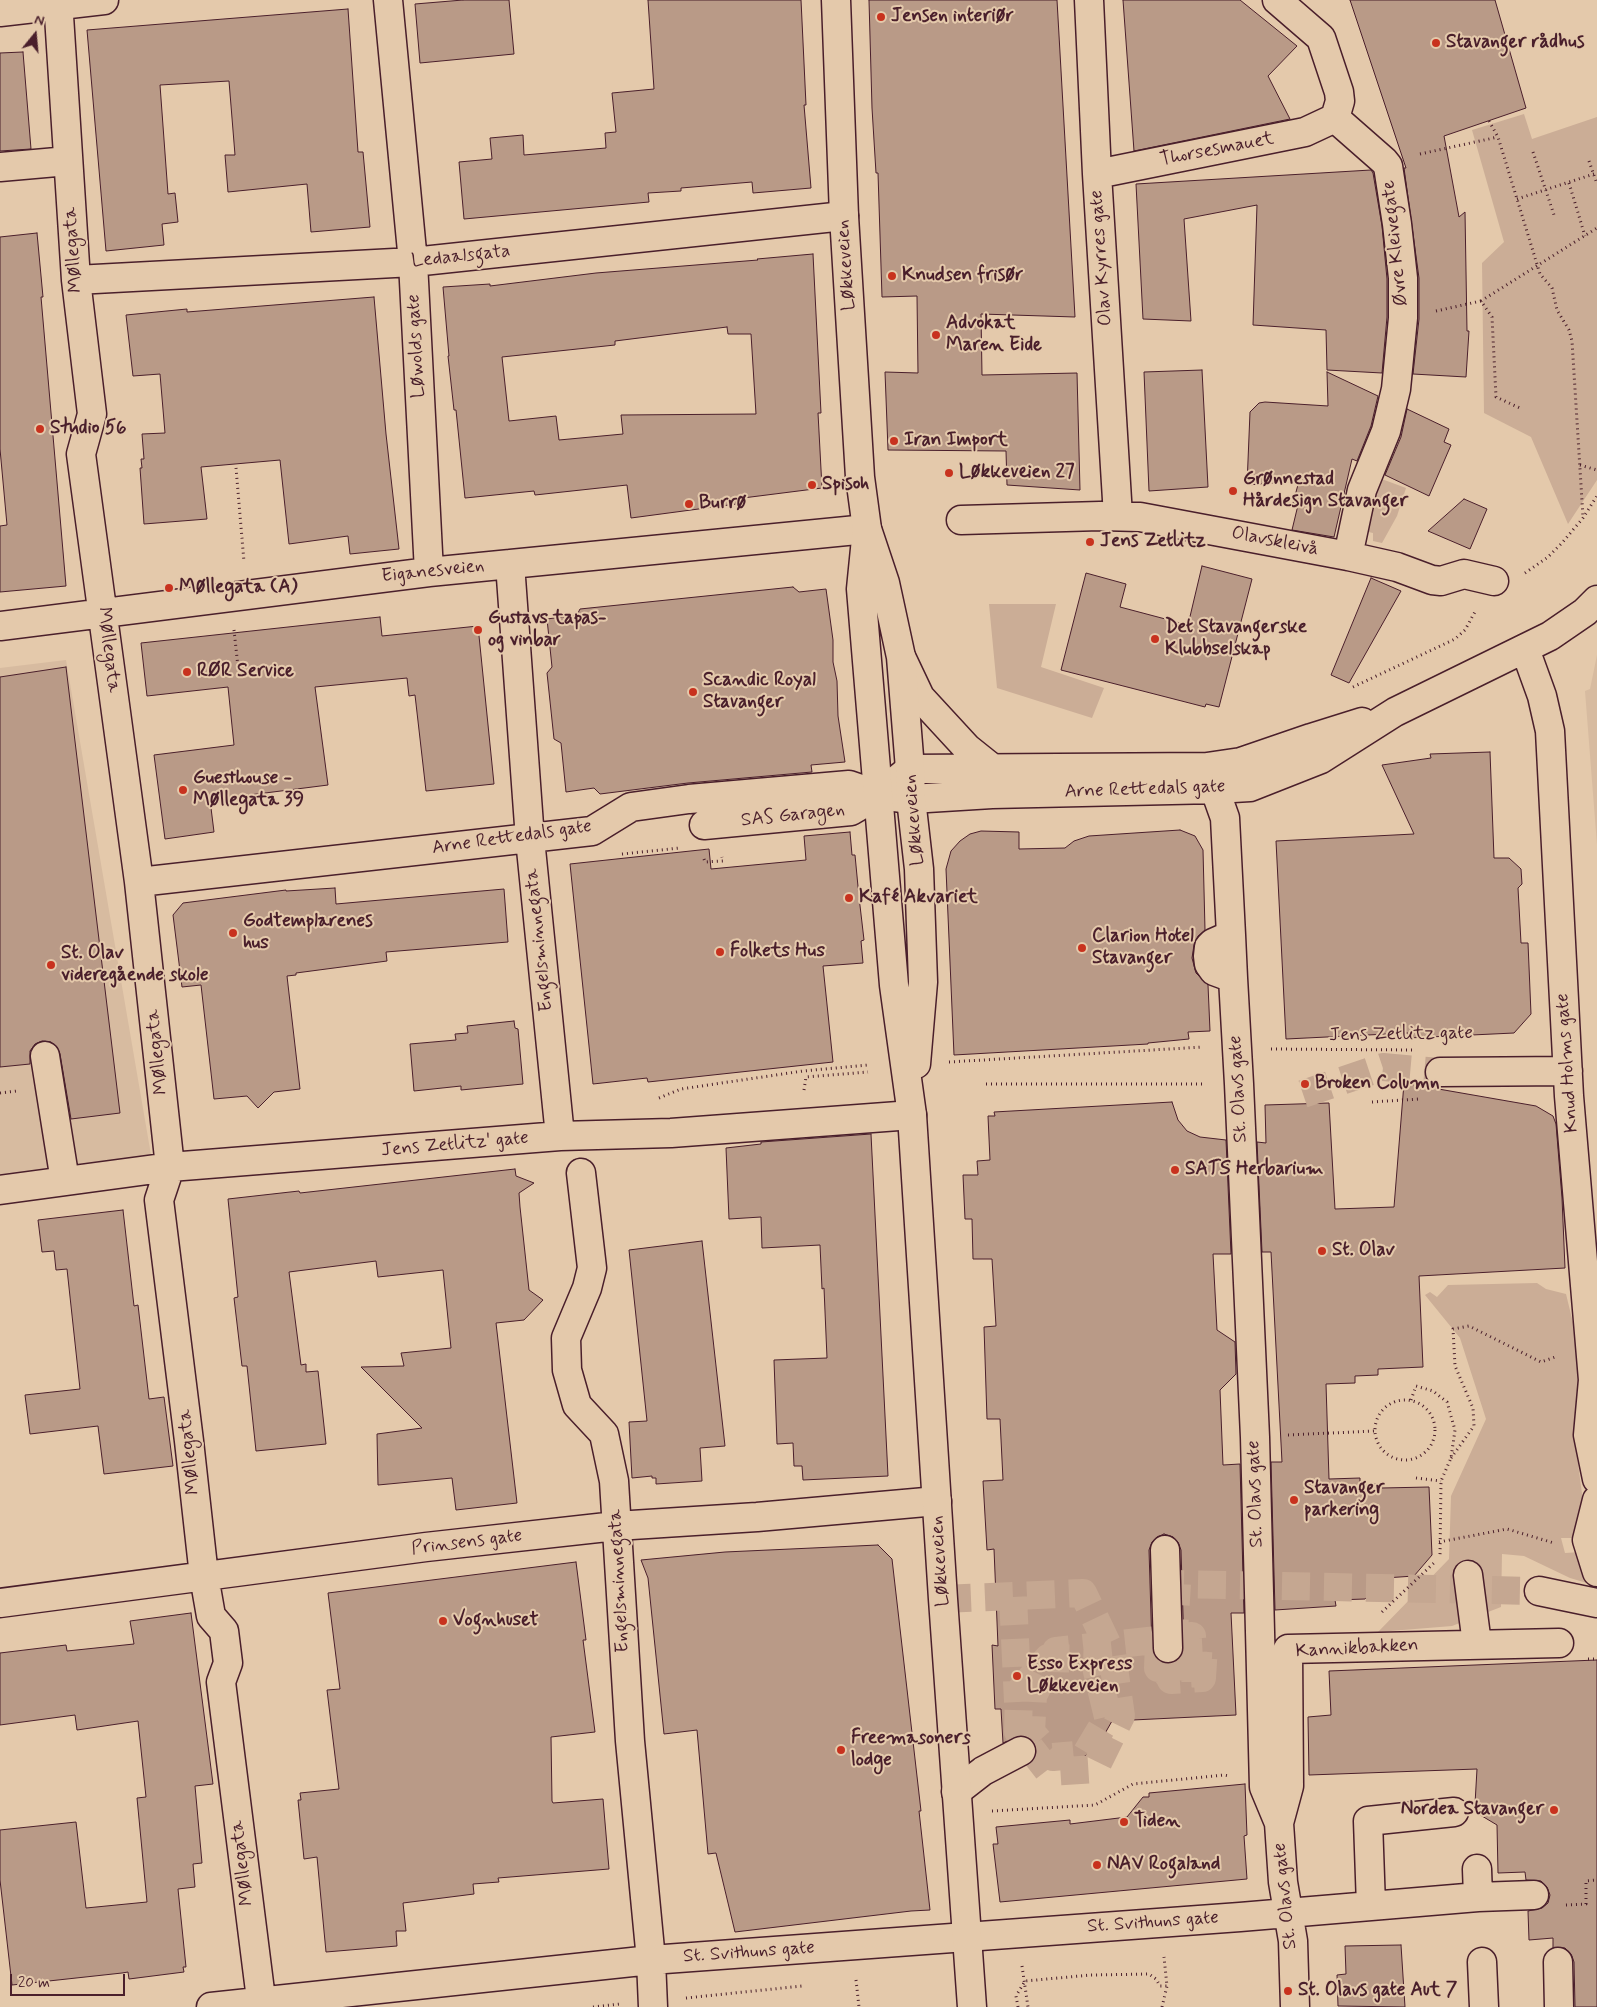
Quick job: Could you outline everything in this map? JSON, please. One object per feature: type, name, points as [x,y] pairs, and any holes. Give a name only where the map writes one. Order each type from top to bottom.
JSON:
[{"type":"street","points":[[0,12],[58,2],[104,0]]},
{"type":"street","name":"Løwolds gate","points":[[388,0],[413,262],[428,572]]},
{"type":"street","name":"Løkkeveien","points":[[836,0],[844,216],[860,477],[868,529],[885,583],[901,657],[911,799],[920,869],[923,982],[912,1114]]},
{"type":"street","name":"Olav Kyrres gate","points":[[1089,0],[1097,174],[1118,516]]},
{"type":"street","points":[[1277,0],[1317,32],[1324,44],[1339,92],[1340,101],[1335,118]]},
{"type":"street","name":"Møllegata","points":[[58,2],[76,280],[92,414],[81,454],[139,882],[170,1168],[159,1200],[204,1576],[211,1616],[224,1631],[228,1663],[221,1682],[261,2005]]},
{"type":"street","name":"Thorsesmauet","points":[[1097,174],[1305,132],[1335,118]]},
{"type":"street","name":"Øvre Kleivegate","points":[[1335,118],[1384,161],[1389,171],[1403,278],[1404,318],[1399,369],[1386,431],[1362,490],[1357,558]]},
{"type":"street","points":[[0,167],[68,161]]},
{"type":"street","name":"Ledaalsgata","points":[[76,280],[413,262],[844,216]]},
{"type":"street","name":"Olavskleivå","points":[[961,520],[1118,516],[1158,520],[1357,558],[1406,570],[1432,580],[1442,581],[1464,574],[1494,581]]},
{"type":"street","name":"Løkkeveien","points":[[868,529],[861,589],[894,985],[912,1114],[956,1792],[972,2007]]},
{"type":"street","name":"Eiganesveien","points":[[0,626],[428,572],[868,529]]},
{"type":"street","name":"Engelsminnegata","points":[[510,564],[530,839],[560,1136]]},
{"type":"street","name":"Arne Rettedals gate","points":[[910,769],[992,768],[1211,778],[1250,786],[1321,759],[1395,712],[1525,649],[1569,624],[1597,600]]},
{"type":"street","name":"Knud Holms gate","points":[[1525,649],[1542,696],[1550,731],[1568,1071],[1593,1380],[1588,1435],[1597,1479]]},
{"type":"street","points":[[901,657],[920,697],[968,748],[992,768]]},
{"type":"street","points":[[878,795],[910,769]]},
{"type":"street","name":"Arne Rettedals gate","points":[[139,882],[592,831],[631,808],[689,799],[848,785],[878,795],[911,799],[1211,778]]},
{"type":"street","name":"St. Olavs gate","points":[[1211,778],[1225,818],[1231,935],[1213,943],[1209,947],[1208,956],[1209,964],[1214,971],[1233,978],[1240,1084],[1254,1437],[1264,1787],[1279,1823],[1282,1882],[1293,1941],[1295,2007]]},
{"type":"street","name":"SAS Garagen","points":[[704,825],[851,811],[878,795]]},
{"type":"street","points":[[45,1056],[65,1181]]},
{"type":"street","points":[[1440,1072],[1568,1071]]},
{"type":"street","name":"Jens Zetlitz' gate","points":[[0,1190],[170,1168],[560,1136],[670,1133],[912,1114]]},
{"type":"street","name":"Engelsminnegata","points":[[581,1173],[592,1268],[588,1288],[566,1338],[567,1370],[577,1405],[604,1434],[614,1481],[630,1741],[651,1960],[652,2004]]},
{"type":"street","points":[[1597,1500],[1588,1540],[1597,1572]]},
{"type":"street","name":"Prinsens gate","points":[[0,1603],[426,1548],[616,1526],[756,1517],[937,1501]]},
{"type":"street","points":[[1165,1550],[1168,1648]]},
{"type":"street","points":[[1468,1576],[1477,1644]]},
{"type":"street","points":[[1539,1590],[1597,1603]]},
{"type":"street","name":"Kannikbakken","points":[[1279,1823],[1289,1786],[1288,1649],[1559,1643]]},
{"type":"street","points":[[956,1792],[983,1771],[1021,1751]]},
{"type":"street","points":[[1371,1906],[1368,1822],[1454,1812]]},
{"type":"street","points":[[1477,1869],[1478,1897]]},
{"type":"street","name":"St. Svithuns gate","points":[[211,2007],[261,2005],[651,1960],[1240,1917],[1478,1897],[1534,1895]]},
{"type":"street","points":[[1482,1962],[1484,2007]]},
{"type":"street","points":[[1558,1962],[1559,2007]]},
{"type":"path","points":[[1490,121],[1498,137],[1538,265],[1543,278],[1552,288],[1557,310],[1569,330],[1572,342],[1583,518]]},
{"type":"path","points":[[1419,154],[1498,137]]},
{"type":"path","points":[[1533,152],[1555,218]]},
{"type":"path","points":[[1589,161],[1597,184]]},
{"type":"path","points":[[1517,199],[1595,174]]},
{"type":"path","points":[[1569,183],[1585,236]]},
{"type":"path","points":[[1404,318],[1481,301],[1597,228]]},
{"type":"path","points":[[1481,301],[1492,318],[1496,397],[1522,409]]},
{"type":"path","points":[[1580,465],[1597,470]]},
{"type":"path","points":[[236,468],[244,568]]},
{"type":"path","points":[[1349,689],[1460,636],[1494,581],[1516,577],[1538,564],[1562,543],[1583,518],[1597,496]]},
{"type":"path","points":[[234,627],[238,668]]},
{"type":"path","name":"Jens Zetlitz gate","points":[[942,1062],[1096,1052],[1238,1046],[1283,1050],[1416,1050]]},
{"type":"path","points":[[658,1098],[681,1089],[803,1070],[868,1065]]},
{"type":"path","points":[[803,1096],[806,1077],[868,1072]]},
{"type":"path","points":[[986,1084],[1240,1084]]},
{"type":"path","points":[[0,1093],[26,1091]]},
{"type":"path","points":[[1372,1102],[1382,1102]]},
{"type":"path","points":[[1378,1616],[1440,1558],[1441,1480],[1451,1458],[1474,1426],[1473,1408],[1456,1366],[1453,1329],[1469,1326],[1541,1362],[1570,1352],[1590,1356]]},
{"type":"path","points":[[1411,1400],[1416,1386],[1433,1391],[1447,1402],[1455,1430],[1451,1458]]},
{"type":"path","points":[[1411,1400],[1428,1409],[1436,1428],[1434,1442],[1425,1454],[1411,1461],[1388,1456],[1378,1447],[1374,1431],[1378,1415],[1390,1403],[1411,1400]]},
{"type":"path","points":[[1254,1437],[1374,1431]]},
{"type":"path","points":[[1416,1478],[1441,1480]]},
{"type":"path","points":[[1439,1542],[1507,1529],[1563,1545]]},
{"type":"path","points":[[986,1812],[1095,1805],[1133,1784],[1224,1775],[1264,1787]]},
{"type":"path","points":[[1162,2007],[1166,1986],[1164,1951]]},
{"type":"path","points":[[1021,1962],[1028,2007]]},
{"type":"path","points":[[1025,1981],[1091,1975],[1149,1974],[1156,1979],[1160,1986],[1166,1986]]},
{"type":"path","points":[[846,1981],[865,1979]]},
{"type":"path","points":[[856,1980],[860,2007]]},
{"type":"path","points":[[1018,2007],[1016,1996],[1025,1981]]},
{"type":"path","points":[[593,2007],[652,2004],[808,1985]]},
{"type":"shaded area","points":[[1524,114],[1532,139],[1597,117],[1597,480],[1568,524],[1531,437],[1484,413],[1482,263],[1504,242],[1472,130]]},
{"type":"shaded area","points":[[1379,478],[1406,488],[1397,516],[1382,543],[1373,541],[1373,533],[1364,531]]},
{"type":"shaded area","points":[[989,604],[1056,604],[1041,667],[1104,688],[1092,718],[997,688]]},
{"type":"shaded area","points":[[1597,655],[1597,845],[1585,691],[1590,689]]},
{"type":"shaded area","name":"St. Olav videregående skole","points":[[66,660],[151,1155],[0,1175],[0,668]]},
{"type":"shaded area","points":[[1537,1283],[1546,1289],[1566,1294],[1585,1372],[1574,1434],[1585,1516],[1573,1538],[1561,1538],[1565,1553],[1581,1552],[1597,1558],[1597,1586],[1570,1578],[1524,1556],[1502,1554],[1501,1607],[1452,1626],[1378,1632],[1449,1559],[1451,1496],[1486,1419],[1460,1338],[1425,1295],[1430,1292],[1437,1297],[1448,1285]]},
{"type":"building","points":[[463,0],[509,0],[514,54],[420,63],[415,4]]},
{"type":"building","points":[[648,0],[801,0],[806,105],[804,105],[811,188],[753,193],[752,182],[681,188],[681,191],[648,193],[649,202],[464,219],[459,162],[492,159],[490,138],[523,135],[524,155],[606,148],[605,133],[616,132],[612,93],[654,89]]},
{"type":"building","points":[[869,0],[1057,0],[1075,317],[981,314],[982,375],[1077,373],[1080,490],[1007,485],[1006,451],[888,450],[885,372],[918,373],[917,296],[882,297],[878,173],[876,173],[872,108]]},
{"type":"building","points":[[1123,0],[1240,0],[1297,46],[1268,76],[1290,119],[1134,151]]},
{"type":"building","name":"Stavanger rådhus","points":[[1350,0],[1495,0],[1526,108],[1444,136],[1459,217],[1465,212],[1467,331],[1469,331],[1466,377],[1413,374],[1419,319],[1419,278],[1404,168],[1406,168]]},
{"type":"building","points":[[348,9],[358,152],[363,152],[370,227],[311,232],[307,184],[228,192],[225,155],[235,155],[229,81],[160,85],[168,194],[175,193],[178,222],[162,224],[164,245],[106,251],[87,30]]},
{"type":"building","points":[[23,52],[31,149],[0,151],[0,53]]},
{"type":"building","points":[[1371,170],[1382,226],[1387,279],[1387,317],[1382,373],[1327,370],[1326,330],[1253,325],[1257,205],[1184,219],[1191,321],[1143,319],[1136,184]]},
{"type":"building","points":[[37,233],[66,586],[0,592],[0,526],[7,525],[0,449],[0,237]]},
{"type":"building","points":[[813,254],[821,413],[818,413],[822,488],[735,499],[736,504],[631,518],[627,485],[535,495],[534,491],[465,498],[456,410],[454,410],[448,356],[443,287],[490,284],[490,286],[596,273]],"holes":[[[727,327],[728,334],[751,334],[756,414],[621,415],[623,434],[559,440],[556,416],[509,421],[502,357],[615,345],[615,341]]]},
{"type":"building","points":[[374,297],[386,434],[399,549],[350,554],[348,536],[289,544],[280,460],[201,467],[207,519],[144,524],[140,468],[142,468],[141,459],[144,459],[142,434],[165,433],[160,374],[133,376],[126,315],[187,309],[187,312]]},
{"type":"building","points":[[1202,370],[1208,487],[1149,491],[1144,372]]},
{"type":"building","points":[[1327,372],[1378,396],[1371,426],[1357,461],[1352,459],[1334,537],[1292,530],[1298,505],[1293,503],[1299,481],[1247,485],[1250,412],[1259,403],[1265,402],[1328,406]]},
{"type":"building","points":[[1407,409],[1449,429],[1444,442],[1451,445],[1429,496],[1385,475],[1401,437]]},
{"type":"building","points":[[1464,499],[1487,509],[1470,549],[1428,531]]},
{"type":"building","name":"Det Stavangerske Klubbselskap","points":[[1202,566],[1252,579],[1219,707],[1206,704],[1205,707],[1061,670],[1086,573],[1126,584],[1120,607],[1188,625]]},
{"type":"building","points":[[1371,578],[1401,591],[1349,683],[1331,675]]},
{"type":"building","name":"Scandic Royal Stavanger","points":[[793,587],[799,592],[826,589],[833,640],[833,662],[837,681],[838,716],[845,762],[811,765],[812,772],[688,783],[600,794],[594,788],[566,792],[561,743],[554,739],[547,673],[552,667],[547,619],[577,615],[580,609]]},
{"type":"building","points":[[380,617],[382,636],[478,626],[494,784],[426,791],[415,695],[409,696],[407,678],[315,687],[328,785],[210,800],[214,832],[165,839],[154,755],[234,745],[228,687],[147,696],[141,643]]},
{"type":"building","name":"St. Olav videregående skole","points":[[66,667],[120,1113],[71,1119],[60,1054],[57,1047],[51,1042],[42,1041],[35,1044],[30,1051],[30,1064],[0,1067],[0,677]]},
{"type":"building","points":[[1490,752],[1494,858],[1509,858],[1521,869],[1522,884],[1518,888],[1521,943],[1528,943],[1531,1014],[1514,1033],[1408,1038],[1408,1033],[1286,1039],[1276,841],[1414,834],[1382,765],[1431,758],[1430,754]]},
{"type":"building","points":[[1180,830],[1195,836],[1203,850],[1205,930],[1198,936],[1192,958],[1196,973],[1208,985],[1210,1031],[1188,1032],[1189,1039],[1148,1044],[954,1055],[946,869],[951,851],[960,841],[970,834],[981,831],[1019,832],[1019,849],[1065,848],[1074,841],[1089,836]]},
{"type":"building","name":"Folkets Hus","points":[[850,832],[852,855],[855,855],[864,940],[861,941],[863,963],[823,966],[833,1062],[648,1082],[647,1078],[593,1084],[570,864],[709,849],[711,869],[806,860],[804,836]]},
{"type":"building","points":[[335,888],[336,904],[504,889],[508,942],[386,952],[387,961],[296,973],[296,975],[287,976],[300,1089],[274,1092],[258,1108],[247,1096],[214,1099],[201,985],[182,987],[173,915],[183,903],[286,890]]},
{"type":"building","points":[[514,1021],[515,1028],[518,1029],[523,1084],[461,1090],[461,1086],[414,1091],[410,1044],[456,1040],[455,1034],[468,1033],[467,1026]]},
{"type":"building","points":[[1404,1083],[1536,1106],[1553,1116],[1556,1124],[1562,1198],[1565,1268],[1419,1276],[1423,1367],[1378,1369],[1378,1375],[1355,1376],[1355,1383],[1326,1384],[1329,1479],[1360,1478],[1360,1484],[1382,1484],[1382,1488],[1429,1487],[1432,1555],[1414,1576],[1385,1578],[1365,1599],[1335,1600],[1336,1606],[1275,1610],[1271,1462],[1282,1462],[1271,1252],[1262,1252],[1257,1142],[1266,1143],[1265,1105],[1329,1103],[1335,1209],[1394,1207]]},
{"type":"building","points":[[1172,1102],[1178,1120],[1187,1131],[1200,1137],[1226,1140],[1231,1254],[1213,1254],[1217,1330],[1235,1342],[1236,1374],[1220,1390],[1223,1465],[1240,1464],[1244,1613],[1231,1613],[1236,1715],[1112,1721],[1099,1744],[1090,1753],[1072,1762],[1029,1764],[1037,1752],[1035,1743],[1021,1735],[1003,1743],[1001,1709],[995,1709],[992,1645],[998,1646],[994,1549],[987,1550],[983,1481],[1003,1480],[1000,1419],[987,1419],[984,1327],[996,1326],[992,1259],[973,1259],[972,1219],[965,1219],[963,1175],[978,1175],[977,1161],[990,1160],[988,1116],[995,1116],[994,1112]],"holes":[[[1164,1534],[1173,1537],[1178,1542],[1181,1550],[1184,1648],[1181,1656],[1169,1664],[1160,1661],[1155,1656],[1152,1648],[1149,1550],[1152,1542],[1157,1537]]]},
{"type":"building","points":[[871,1134],[888,1476],[803,1480],[802,1466],[794,1466],[793,1443],[777,1444],[774,1360],[827,1358],[820,1245],[762,1248],[761,1217],[729,1219],[726,1148],[761,1144],[761,1142]]},
{"type":"building","points":[[515,1169],[516,1176],[534,1183],[519,1193],[520,1207],[529,1290],[543,1300],[524,1320],[496,1323],[517,1503],[456,1510],[452,1478],[378,1485],[377,1434],[422,1428],[361,1367],[404,1366],[401,1353],[451,1348],[443,1270],[378,1277],[376,1261],[289,1272],[301,1365],[306,1364],[306,1372],[318,1371],[326,1444],[256,1451],[247,1366],[242,1366],[234,1298],[238,1297],[228,1199],[299,1191],[300,1193]]},
{"type":"building","points":[[123,1210],[134,1306],[138,1305],[149,1399],[164,1397],[173,1466],[104,1474],[98,1426],[30,1434],[25,1395],[80,1389],[67,1269],[56,1270],[54,1251],[42,1252],[38,1220]]},
{"type":"building","points":[[702,1241],[725,1446],[700,1448],[702,1481],[656,1484],[656,1478],[652,1478],[652,1476],[632,1478],[629,1422],[647,1421],[629,1250]]},
{"type":"building","points":[[878,1545],[892,1559],[921,1811],[919,1811],[930,1910],[735,1932],[716,1853],[708,1854],[697,1730],[664,1734],[648,1578],[641,1560],[725,1552]]},
{"type":"building","points":[[576,1562],[586,1640],[583,1640],[595,1732],[551,1737],[552,1801],[553,1803],[603,1799],[609,1869],[498,1878],[499,1882],[473,1884],[474,1894],[403,1903],[406,1931],[396,1931],[397,1946],[326,1952],[317,1857],[304,1859],[298,1800],[301,1800],[300,1793],[339,1789],[327,1690],[340,1689],[328,1593]]},
{"type":"building","points":[[191,1613],[213,1784],[195,1786],[202,1863],[193,1864],[195,1887],[178,1889],[186,1967],[183,1967],[184,1972],[129,1979],[128,1972],[12,1985],[0,1880],[0,1830],[76,1822],[86,1908],[147,1902],[137,1798],[146,1797],[138,1721],[77,1730],[75,1715],[0,1725],[0,1653],[66,1645],[67,1651],[134,1644],[130,1621]]},
{"type":"building","points":[[1597,1660],[1597,2007],[1575,2007],[1574,1962],[1571,1954],[1565,1948],[1553,1948],[1553,1938],[1529,1940],[1528,1911],[1542,1908],[1548,1903],[1550,1895],[1547,1887],[1541,1881],[1526,1880],[1525,1872],[1498,1873],[1497,1825],[1477,1813],[1475,1804],[1477,1769],[1309,1775],[1308,1717],[1331,1715],[1329,1671]]},
{"type":"building","points":[[1245,1784],[1247,1835],[1244,1836],[1247,1879],[1000,1902],[993,1844],[998,1844],[996,1827],[1070,1820],[1070,1824],[1127,1817],[1143,1797],[1149,1797],[1149,1793]]},
{"type":"building","points":[[1401,1945],[1405,2007],[1338,2006],[1337,1975],[1346,1974],[1345,1946]]},
{"type":"tunnel","points":[[1303,1094],[1383,1067],[1440,1072]]},
{"type":"tunnel","points":[[943,1599],[1083,1593],[1112,1654],[1121,1716],[1095,1769],[1049,1772],[1018,1732],[1019,1692],[1048,1658],[1094,1659],[1108,1717],[1086,1754],[1053,1757],[1031,1732],[1033,1696],[1056,1651],[1192,1636],[1194,1668],[1158,1668],[1159,1644],[1199,1641],[1197,1673],[1168,1675],[1168,1648],[1204,1646],[1202,1678],[1171,1680],[1177,1584],[1539,1591]]},
{"type":"tunnel","points":[[1013,1597],[1018,1702]]},
{"type":"place","name":"Jensen interiør","points":[[881,17]]},
{"type":"place","name":"Stavanger rådhus","points":[[1436,43]]},
{"type":"place","name":"Knudsen frisør","points":[[892,276]]},
{"type":"place","name":"Advokat Maren Eide","points":[[936,335]]},
{"type":"place","name":"Studio 56","points":[[40,429]]},
{"type":"place","name":"Iran Import","points":[[894,441]]},
{"type":"place","name":"Løkkeveien 27","points":[[949,473]]},
{"type":"place","name":"Spisoh","points":[[812,485]]},
{"type":"place","name":"Grønnestad Hårdesign Stavanger","points":[[1233,491]]},
{"type":"place","name":"Burrø","points":[[689,504]]},
{"type":"place","name":"Jens Zetlitz","points":[[1090,542]]},
{"type":"place","name":"Møllegata (A)","points":[[169,588]]},
{"type":"place","name":"Gustavs tapas- og vinbar","points":[[478,630]]},
{"type":"place","name":"Det Stavangerske Klubbselskap","points":[[1155,639]]},
{"type":"place","name":"RØR Service","points":[[187,672]]},
{"type":"place","name":"Scandic Royal Stavanger","points":[[693,692]]},
{"type":"place","name":"Guesthouse - Møllegata 39","points":[[183,790]]},
{"type":"place","name":"Kafé Akvariet","points":[[849,898]]},
{"type":"place","name":"Godtemplarenes hus","points":[[233,933]]},
{"type":"place","name":"Clarion Hotel Stavanger","points":[[1082,948]]},
{"type":"place","name":"Folkets Hus","points":[[720,952]]},
{"type":"place","name":"St. Olav videregående skole","points":[[51,965]]},
{"type":"place","name":"Broken Column","points":[[1305,1084]]},
{"type":"place","name":"SATS Herbarium","points":[[1175,1170]]},
{"type":"place","name":"St. Olav","points":[[1322,1251]]},
{"type":"place","name":"Stavanger parkering","points":[[1294,1500]]},
{"type":"place","name":"Vognhuset","points":[[443,1621]]},
{"type":"place","name":"Esso Express Løkkeveien","points":[[1017,1676]]},
{"type":"place","name":"Freemasoners lodge","points":[[841,1750]]},
{"type":"place","name":"Nordea Stavanger","points":[[1554,1810]]},
{"type":"place","name":"Tiden","points":[[1124,1822]]},
{"type":"place","name":"NAV Rogaland","points":[[1097,1865]]},
{"type":"place","name":"St. Olavs gate Aut 7","points":[[1288,1991]]}]
